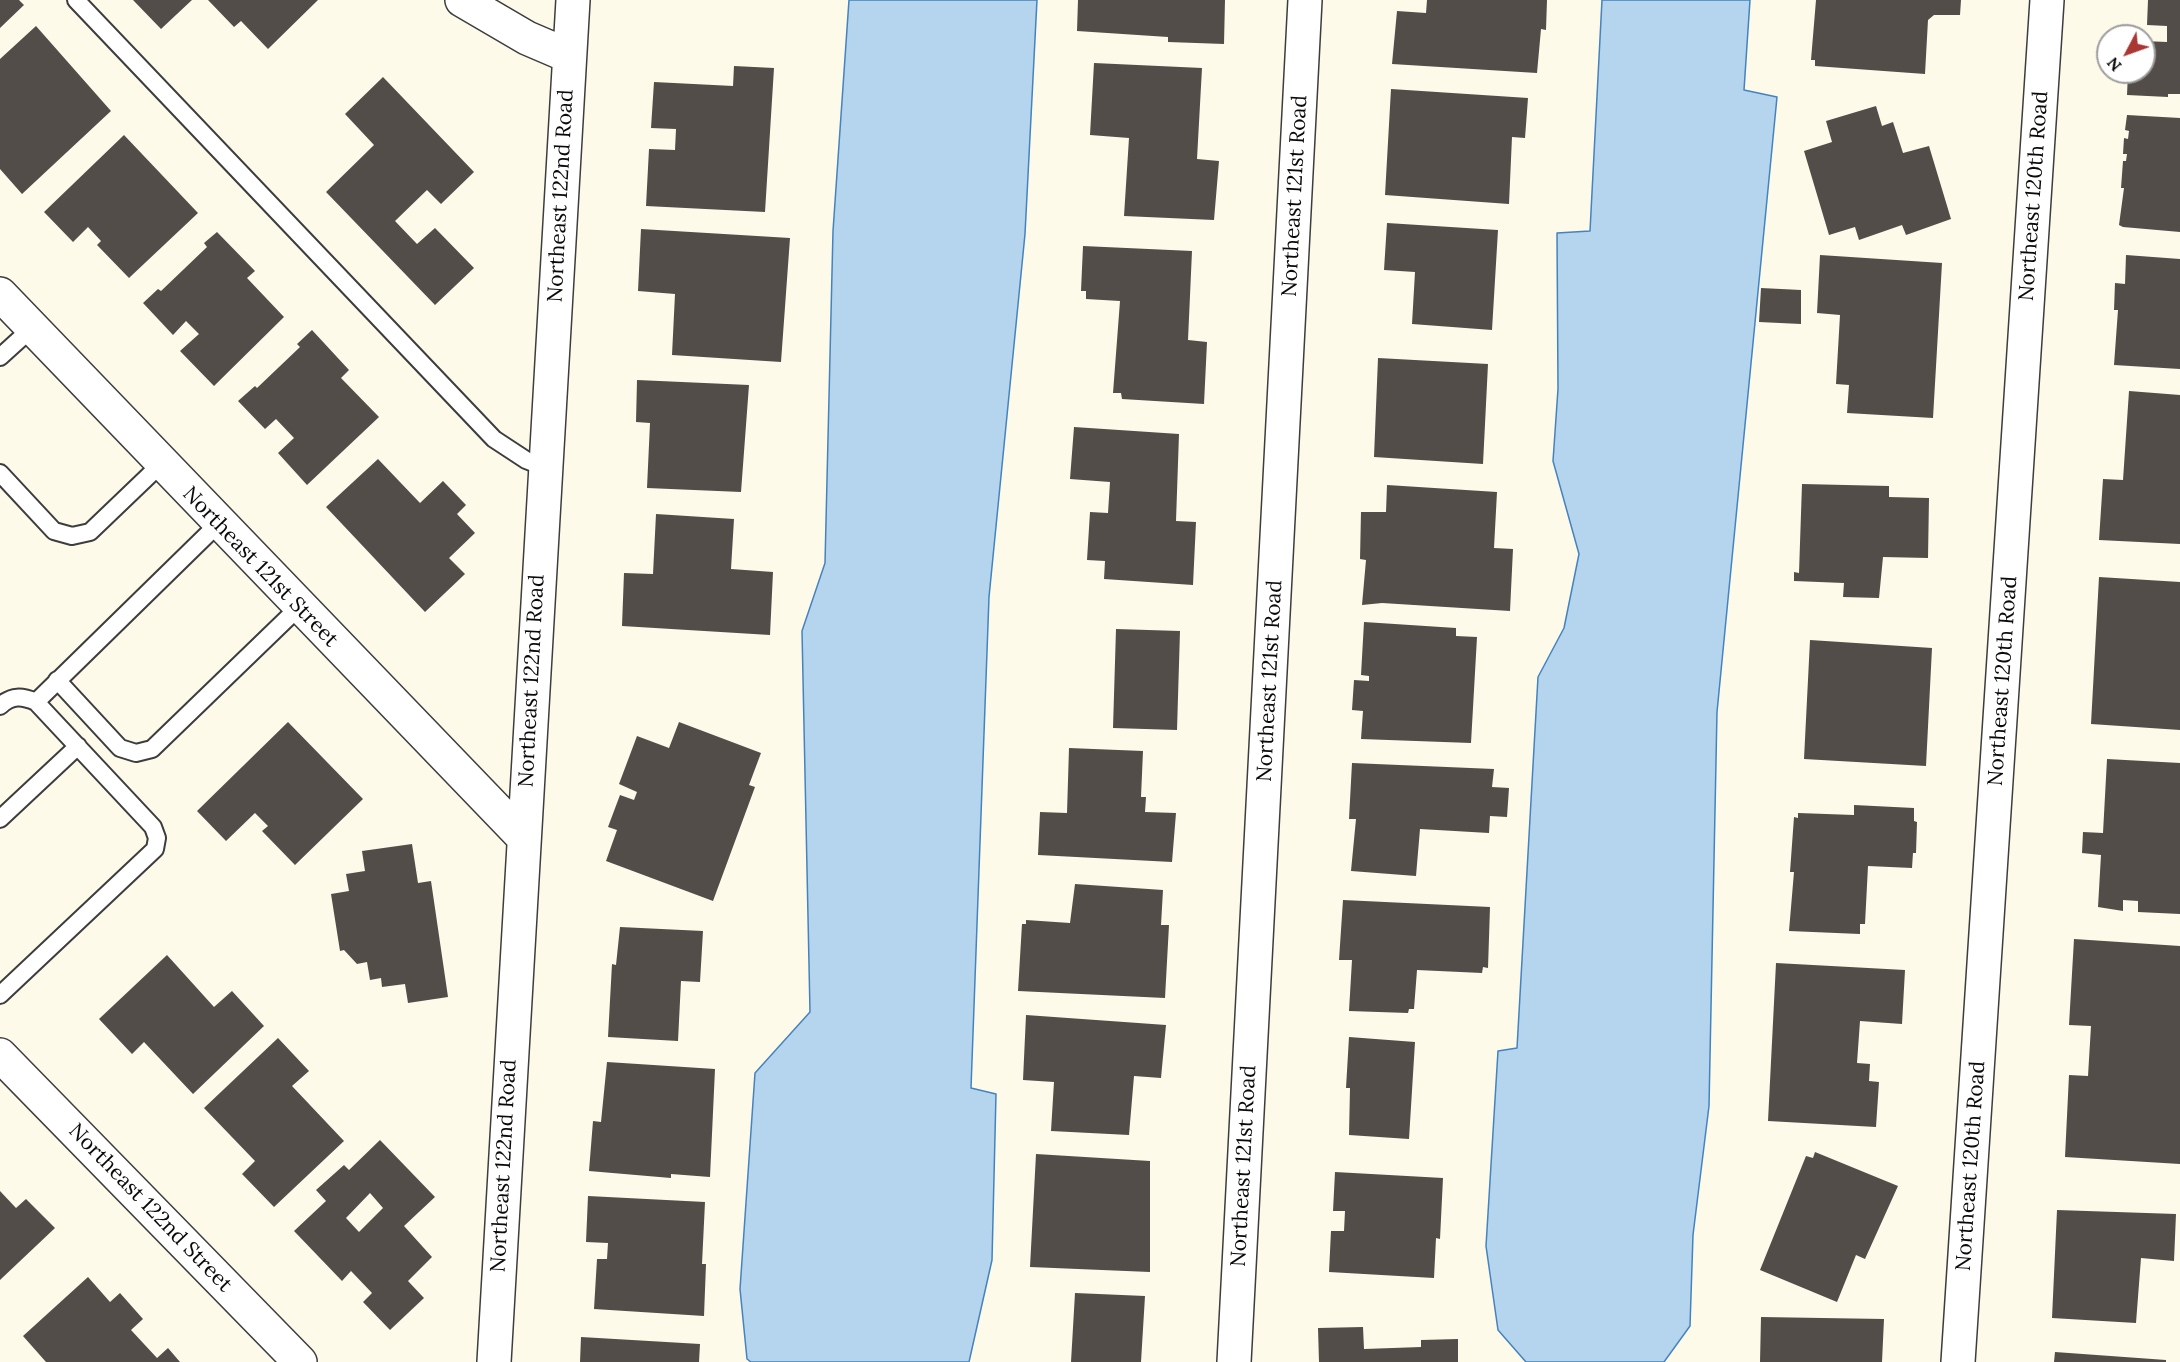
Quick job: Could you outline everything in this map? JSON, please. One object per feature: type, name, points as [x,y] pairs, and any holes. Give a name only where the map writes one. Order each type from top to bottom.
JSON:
[{"type":"street","points":[[462,0],[527,38],[569,56]]},
{"type":"street","name":"Northeast 122nd Road","points":[[494,1362],[522,836],[573,0]]},
{"type":"street","name":"Northeast 121st Road","points":[[1234,1362],[1305,0]]},
{"type":"street","name":"Northeast 120th Road","points":[[1958,1362],[2047,0]]},
{"type":"street","name":"Northeast 121st Street","points":[[0,294],[218,524],[522,836]]},
{"type":"street","name":"Northeast 122nd Street","points":[[0,1055],[300,1362]]},
{"type":"lane","points":[[76,0],[494,439],[526,460],[544,467]]},
{"type":"lane","points":[[0,357],[32,328]]},
{"type":"lane","points":[[0,473],[54,531],[72,536],[90,532],[161,464]]},
{"type":"lane","points":[[36,702],[218,524]]},
{"type":"lane","points":[[57,680],[120,748],[136,753],[152,748],[299,607]]},
{"type":"lane","points":[[0,706],[6,701],[21,696],[36,702],[153,827],[157,838],[155,849],[0,995]]},
{"type":"lane","points":[[0,819],[78,746]]},
{"type":"water","points":[[849,0],[1037,0],[1025,234],[989,597],[971,1088],[996,1094],[992,1260],[969,1362],[751,1362],[747,1359],[740,1289],[755,1073],[810,1012],[802,631],[825,563],[833,231]]},
{"type":"water","points":[[1602,0],[1750,0],[1744,90],[1777,97],[1717,712],[1709,1106],[1693,1235],[1690,1326],[1664,1362],[1526,1362],[1498,1330],[1486,1246],[1498,1051],[1517,1048],[1538,677],[1564,628],[1579,554],[1553,461],[1558,389],[1557,233],[1590,231]]},
{"type":"building","points":[[0,0],[19,0],[24,5],[0,28]]},
{"type":"building","points":[[133,0],[192,0],[161,29]]},
{"type":"building","points":[[208,0],[318,0],[268,49],[241,21],[234,27]]},
{"type":"building","points":[[1078,0],[1225,0],[1224,44],[1168,42],[1168,37],[1077,31]]},
{"type":"building","points":[[1427,0],[1547,0],[1546,30],[1541,29],[1537,73],[1392,64],[1397,11],[1426,13]]},
{"type":"building","points":[[1816,0],[1961,0],[1960,15],[1934,15],[1928,20],[1925,74],[1815,66],[1815,60],[1811,60]]},
{"type":"building","points":[[2148,0],[2180,0],[2180,94],[2168,94],[2168,97],[2127,95],[2127,84],[2156,84],[2156,42],[2167,42],[2167,26],[2147,24]]},
{"type":"building","points":[[36,26],[111,111],[22,194],[0,169],[0,59]]},
{"type":"building","points":[[1094,63],[1202,68],[1197,159],[1219,161],[1214,220],[1124,216],[1129,138],[1090,135]]},
{"type":"building","points":[[734,66],[774,68],[765,212],[646,206],[649,149],[675,150],[676,129],[651,128],[654,82],[733,86]]},
{"type":"building","points":[[383,77],[474,172],[441,204],[427,190],[395,221],[417,244],[435,228],[474,268],[435,305],[326,192],[374,145],[345,114]]},
{"type":"building","points":[[1391,89],[1528,98],[1525,138],[1512,137],[1509,204],[1385,195]]},
{"type":"building","points":[[1876,106],[1882,126],[1893,122],[1903,153],[1929,146],[1951,219],[1906,235],[1902,225],[1859,240],[1855,227],[1829,235],[1804,151],[1832,142],[1826,121]]},
{"type":"building","points":[[2127,115],[2180,118],[2180,232],[2119,225],[2124,188],[2121,188],[2123,161],[2126,161],[2127,154],[2123,154],[2124,138],[2128,139],[2129,131],[2125,130]]},
{"type":"building","points":[[124,135],[198,213],[129,278],[97,245],[101,241],[88,227],[73,242],[44,212]]},
{"type":"building","points":[[1387,223],[1498,230],[1492,330],[1412,324],[1415,272],[1384,270]]},
{"type":"building","points":[[641,229],[790,238],[781,362],[672,355],[675,294],[638,291]]},
{"type":"building","points":[[217,232],[255,271],[247,278],[284,317],[214,386],[180,351],[199,334],[186,321],[173,335],[143,303],[158,289],[161,291],[207,247],[204,243]]},
{"type":"building","points":[[1083,246],[1192,251],[1188,340],[1207,342],[1204,404],[1122,399],[1121,393],[1113,393],[1120,301],[1086,299],[1086,291],[1081,291]]},
{"type":"building","points":[[1820,255],[1942,263],[1933,418],[1847,413],[1849,385],[1836,384],[1840,315],[1817,313]]},
{"type":"building","points":[[2126,255],[2180,259],[2180,369],[2114,365],[2118,310],[2114,310],[2115,283],[2125,284]]},
{"type":"building","points":[[1761,288],[1801,290],[1801,324],[1759,322]]},
{"type":"building","points":[[312,330],[349,370],[341,378],[379,417],[307,485],[278,453],[294,438],[276,419],[265,429],[238,401],[255,386],[257,388],[300,347],[297,344]]},
{"type":"building","points":[[1378,358],[1488,364],[1483,464],[1374,457]]},
{"type":"building","points":[[637,380],[749,385],[741,492],[647,488],[650,423],[636,422]]},
{"type":"building","points":[[2129,391],[2180,395],[2180,544],[2099,540],[2103,479],[2123,480]]},
{"type":"building","points":[[1074,427],[1179,434],[1176,521],[1196,522],[1193,585],[1104,579],[1105,561],[1087,560],[1090,512],[1108,513],[1110,482],[1070,479]]},
{"type":"building","points":[[378,459],[420,503],[443,481],[466,505],[457,514],[475,533],[449,558],[465,574],[425,612],[326,507]]},
{"type":"building","points":[[1802,484],[1889,486],[1889,497],[1929,498],[1928,558],[1883,557],[1879,598],[1843,597],[1844,583],[1794,581],[1794,572],[1799,573]]},
{"type":"building","points":[[1387,485],[1497,492],[1494,548],[1513,549],[1510,611],[1382,603],[1362,605],[1366,560],[1360,559],[1361,512],[1386,512]]},
{"type":"building","points":[[656,514],[734,519],[731,569],[773,572],[770,635],[622,626],[624,573],[653,574]]},
{"type":"building","points":[[2099,577],[2180,582],[2180,730],[2091,724]]},
{"type":"building","points":[[1364,622],[1456,628],[1456,636],[1477,637],[1471,743],[1361,739],[1363,711],[1352,710],[1354,680],[1369,681],[1369,676],[1361,675]]},
{"type":"building","points":[[1116,629],[1180,631],[1177,730],[1113,728]]},
{"type":"building","points":[[1810,640],[1932,648],[1926,766],[1804,759]]},
{"type":"building","points":[[288,722],[363,799],[295,865],[262,831],[268,826],[255,813],[226,841],[197,811]]},
{"type":"building","points":[[679,722],[761,753],[749,785],[755,787],[713,901],[606,861],[617,830],[608,827],[620,795],[634,800],[637,792],[619,784],[637,736],[669,748]]},
{"type":"building","points":[[1069,748],[1143,751],[1141,797],[1146,797],[1145,812],[1176,813],[1172,862],[1038,855],[1040,812],[1067,813]]},
{"type":"building","points":[[2107,759],[2180,763],[2180,914],[2138,912],[2138,901],[2123,900],[2123,911],[2098,907],[2101,855],[2082,853],[2083,832],[2103,833]]},
{"type":"building","points":[[1352,763],[1494,769],[1492,787],[1509,788],[1507,817],[1490,816],[1489,833],[1420,829],[1416,876],[1351,871],[1356,819],[1349,819]]},
{"type":"building","points":[[1854,805],[1914,808],[1914,821],[1917,822],[1916,853],[1913,853],[1912,868],[1868,866],[1865,924],[1860,924],[1860,934],[1789,931],[1794,872],[1790,872],[1794,817],[1798,818],[1798,813],[1854,815]]},
{"type":"building","points":[[412,844],[418,883],[431,881],[448,997],[408,1003],[405,984],[382,987],[381,978],[370,980],[367,962],[357,964],[344,950],[340,951],[331,894],[349,891],[346,874],[365,871],[362,851]]},
{"type":"building","points":[[1075,884],[1163,890],[1161,925],[1169,925],[1165,998],[1018,991],[1022,924],[1026,924],[1026,920],[1070,923]]},
{"type":"building","points":[[1343,900],[1490,907],[1488,968],[1483,967],[1482,973],[1417,970],[1414,1009],[1409,1009],[1408,1013],[1349,1011],[1352,960],[1339,960]]},
{"type":"building","points":[[620,927],[703,931],[700,982],[681,981],[678,1041],[608,1037],[612,964],[616,965]]},
{"type":"building","points":[[2074,939],[2180,946],[2180,1164],[2065,1157],[2069,1075],[2088,1076],[2091,1026],[2069,1025]]},
{"type":"building","points":[[167,955],[214,1007],[232,991],[264,1026],[193,1094],[144,1042],[132,1054],[99,1019]]},
{"type":"building","points":[[1776,963],[1905,970],[1902,1024],[1860,1021],[1857,1063],[1870,1064],[1869,1081],[1879,1082],[1876,1127],[1768,1121]]},
{"type":"building","points":[[1026,1015],[1166,1025],[1161,1078],[1134,1076],[1129,1135],[1051,1131],[1054,1082],[1023,1080]]},
{"type":"building","points":[[1349,1037],[1415,1042],[1409,1139],[1349,1135],[1350,1088],[1346,1088]]},
{"type":"building","points":[[278,1038],[309,1071],[292,1086],[344,1141],[274,1207],[242,1174],[255,1161],[204,1108]]},
{"type":"building","points":[[607,1062],[715,1069],[710,1177],[671,1174],[671,1178],[589,1171],[593,1121],[601,1122]]},
{"type":"building","points":[[380,1140],[435,1197],[404,1226],[432,1257],[408,1281],[424,1298],[390,1330],[363,1302],[372,1293],[351,1271],[342,1281],[294,1231],[326,1201],[316,1190],[344,1165],[349,1170]],"holes":[[[370,1193],[383,1208],[359,1232],[346,1218]]]},
{"type":"building","points":[[1815,1152],[1898,1186],[1865,1259],[1856,1255],[1837,1302],[1760,1270],[1806,1156],[1813,1158]]},
{"type":"building","points":[[1036,1154],[1150,1161],[1150,1272],[1030,1267]]},
{"type":"building","points":[[1335,1172],[1443,1178],[1440,1239],[1436,1238],[1434,1278],[1329,1272],[1331,1231],[1344,1231],[1345,1211],[1333,1211]]},
{"type":"building","points":[[0,1191],[16,1208],[26,1199],[55,1228],[0,1280]]},
{"type":"building","points":[[588,1196],[705,1202],[702,1264],[706,1264],[704,1316],[594,1309],[597,1259],[607,1259],[608,1243],[586,1242]]},
{"type":"building","points":[[2057,1210],[2176,1214],[2174,1261],[2141,1258],[2136,1323],[2052,1318]]},
{"type":"building","points":[[88,1277],[110,1302],[120,1293],[143,1319],[131,1330],[157,1358],[168,1348],[180,1362],[46,1362],[23,1336]]},
{"type":"building","points":[[1075,1293],[1145,1296],[1141,1362],[1071,1362]]},
{"type":"building","points":[[1761,1317],[1884,1319],[1882,1362],[1760,1362]]},
{"type":"building","points":[[1363,1327],[1364,1349],[1421,1347],[1421,1340],[1458,1339],[1458,1362],[1319,1362],[1318,1328]]},
{"type":"building","points":[[581,1337],[700,1344],[699,1362],[580,1362]]},
{"type":"building","points":[[2055,1352],[2166,1360],[2166,1362],[2054,1362]]}]
